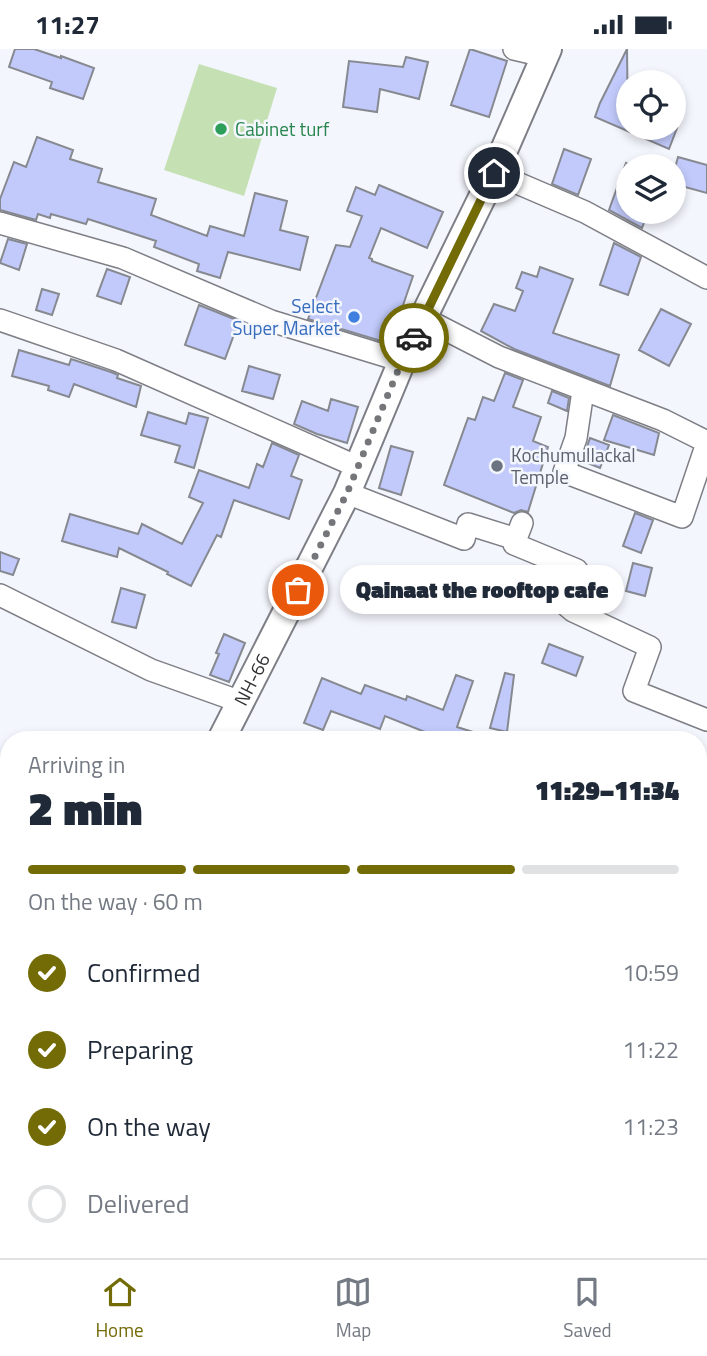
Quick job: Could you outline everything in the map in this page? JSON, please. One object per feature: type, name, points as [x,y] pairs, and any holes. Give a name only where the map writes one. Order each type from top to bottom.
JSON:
[{"type":"main road","name":"NH-66","points":[[226,731],[347,493],[402,361],[494,173],[546,53]]},
{"type":"street","points":[[514,49],[546,53]]},
{"type":"street","points":[[494,173],[585,212],[707,278]]},
{"type":"street","points":[[0,223],[123,258],[271,321],[402,361]]},
{"type":"street","points":[[424,318],[499,357],[663,420],[707,443],[682,517],[564,472],[576,438],[583,391]]},
{"type":"street","points":[[0,320],[116,360],[358,467]]},
{"type":"street","points":[[347,493],[464,539],[468,524],[519,531],[514,544],[577,570],[566,605],[573,611],[650,647],[634,691],[707,720]]},
{"type":"street","points":[[0,595],[151,670],[241,702]]},
{"type":"green space","name":"Cabinet turf","points":[[199,64],[277,88],[244,196],[164,170]]},
{"type":"building","points":[[15,49],[34,49],[94,68],[83,99],[50,88],[52,82],[9,67]]},
{"type":"building","points":[[470,49],[507,61],[489,117],[451,105]]},
{"type":"building","points":[[627,49],[627,70],[616,70]]},
{"type":"building","points":[[406,57],[428,62],[419,99],[380,89],[377,112],[343,107],[349,61],[403,67]]},
{"type":"building","points":[[616,71],[616,126],[595,117]]},
{"type":"building","points":[[37,137],[73,150],[70,159],[102,169],[98,182],[156,199],[151,215],[207,236],[210,226],[244,236],[255,193],[287,201],[280,230],[308,237],[300,270],[228,252],[220,278],[197,271],[199,264],[154,247],[156,241],[88,219],[86,224],[51,214],[50,218],[38,214],[36,220],[0,210],[0,199],[14,162],[26,167]]},
{"type":"building","points":[[648,140],[672,140],[669,149]]},
{"type":"building","points":[[564,149],[591,159],[578,195],[552,184]]},
{"type":"building","points":[[686,159],[707,165],[707,193],[686,187]]},
{"type":"building","points":[[379,185],[443,212],[427,248],[381,228],[369,258],[413,276],[400,314],[404,315],[391,344],[308,319],[336,245],[350,247],[362,216],[347,211],[356,187],[375,195]]},
{"type":"building","points":[[616,191],[616,214],[609,210]]},
{"type":"building","points":[[8,239],[27,244],[19,270],[0,263]]},
{"type":"building","points":[[614,243],[641,257],[628,295],[600,285]]},
{"type":"building","points":[[540,267],[573,279],[553,333],[619,355],[610,386],[514,349],[481,331],[494,304],[515,311],[523,291],[516,288],[522,272],[537,277]]},
{"type":"building","points":[[107,269],[130,277],[121,304],[97,296]]},
{"type":"building","points":[[42,289],[59,294],[52,315],[36,310]]},
{"type":"building","points":[[199,305],[239,321],[225,359],[185,345]]},
{"type":"building","points":[[661,309],[691,324],[669,366],[639,350]]},
{"type":"building","points":[[19,350],[69,365],[71,359],[111,372],[118,375],[117,378],[141,386],[136,407],[74,384],[69,397],[48,390],[49,386],[12,376]]},
{"type":"building","points":[[249,366],[280,375],[273,399],[242,391]]},
{"type":"building","name":"Kochumullackal Temple","points":[[505,373],[523,380],[513,407],[541,417],[533,441],[548,447],[528,512],[521,510],[514,513],[444,485],[468,418],[475,420],[483,397],[494,401]]},
{"type":"building","points":[[552,391],[569,398],[567,411],[548,403]]},
{"type":"building","points":[[331,399],[358,407],[347,443],[294,424],[302,401],[328,411]]},
{"type":"building","points":[[148,412],[186,424],[189,413],[208,418],[194,468],[175,462],[180,446],[141,435]]},
{"type":"building","points":[[613,415],[659,433],[654,455],[604,440]]},
{"type":"building","points":[[590,438],[609,445],[600,468],[582,461]]},
{"type":"building","points":[[272,443],[299,455],[291,476],[302,480],[289,519],[234,500],[221,537],[217,535],[191,586],[119,548],[117,557],[62,541],[70,514],[138,534],[142,524],[182,544],[203,503],[189,497],[199,470],[249,488],[257,464],[263,467]]},
{"type":"building","points":[[391,446],[413,452],[401,495],[379,488]]},
{"type":"building","points":[[635,513],[653,520],[641,553],[623,546]]},
{"type":"building","points":[[0,552],[19,559],[13,575],[0,571]]},
{"type":"building","points":[[633,563],[652,568],[645,596],[626,591]]},
{"type":"building","points":[[121,588],[145,595],[136,628],[112,622]]},
{"type":"building","points":[[224,634],[245,643],[229,682],[210,675]]},
{"type":"building","points":[[549,644],[583,657],[576,676],[542,663]]},
{"type":"building","points":[[505,673],[514,675],[507,731],[490,728]]},
{"type":"building","points":[[456,675],[473,681],[457,727],[470,731],[422,731],[385,716],[380,729],[331,711],[323,730],[304,723],[322,678],[361,694],[365,685],[406,700],[407,696],[443,710]]},
{"type":"way so far","points":[[298,590],[347,493],[414,338]]},
{"type":"place","name":"Cabinet turf","points":[[221,129]]},
{"type":"place","name":"Select Super Market","points":[[354,317]]},
{"type":"place","name":"Kochumullackal Temple","points":[[497,466]]},
{"type":"place","name":"Qainaat the rooftop cafe","points":[[298,590]]},
{"type":"route","points":[[414,338],[494,173]]}]
